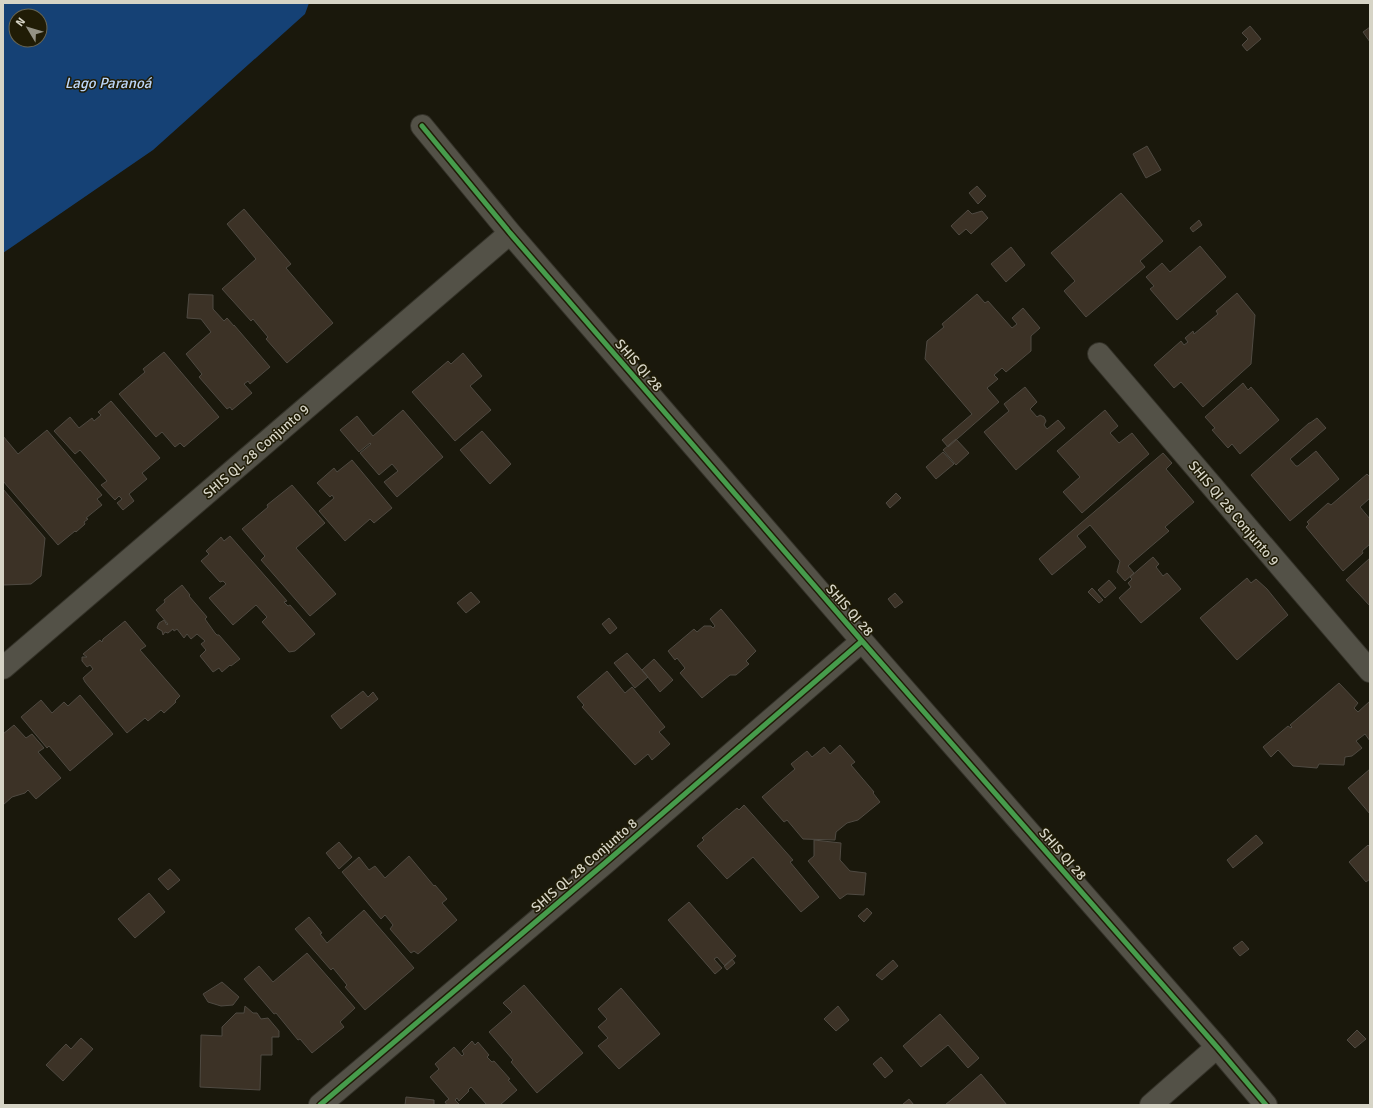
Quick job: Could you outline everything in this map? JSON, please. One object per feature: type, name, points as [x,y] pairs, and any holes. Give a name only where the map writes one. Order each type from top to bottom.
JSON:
[{"type":"street","name":"SHIS QI 28","points":[[422,126],[510,233],[862,641],[1266,1105]]},
{"type":"street","name":"SHIS QL 28 Conjunto 9","points":[[3,668],[510,233]]},
{"type":"street","name":"SHIS QI 28 Conjunto 9","points":[[1099,354],[1370,671]]},
{"type":"street","name":"SHIS QL 28 Conjunto 8","points":[[320,1105],[605,863],[862,641]]},
{"type":"street","points":[[1151,1105],[1217,1048]]},
{"type":"water","name":"Lago Paranoá","points":[[3,3],[309,3],[305,14],[153,150],[3,253]]},
{"type":"building","points":[[1250,26],[1261,39],[1247,51],[1242,45],[1248,39],[1242,33]]},
{"type":"building","points":[[1370,27],[1370,42],[1363,32]]},
{"type":"building","points":[[1147,146],[1161,170],[1146,178],[1133,154]]},
{"type":"building","points":[[977,186],[986,196],[978,204],[969,193]]},
{"type":"building","points":[[1121,193],[1163,241],[1140,261],[1145,267],[1086,317],[1064,291],[1075,281],[1051,253]]},
{"type":"building","points":[[244,209],[291,264],[286,268],[333,323],[287,363],[266,339],[268,337],[253,319],[251,321],[222,289],[256,259],[227,224]]},
{"type":"building","points":[[968,210],[972,214],[982,211],[988,218],[971,234],[966,229],[959,235],[951,226]]},
{"type":"building","points":[[1199,220],[1202,225],[1193,232],[1190,228]]},
{"type":"building","points":[[1200,246],[1226,277],[1177,320],[1150,289],[1154,286],[1146,277],[1162,263],[1170,272]]},
{"type":"building","points":[[1011,247],[1025,265],[1006,282],[991,264]]},
{"type":"building","points":[[1237,293],[1255,315],[1251,364],[1203,407],[1181,382],[1174,388],[1154,365],[1181,341],[1184,345],[1188,342],[1185,338],[1193,331],[1194,334],[1218,314],[1216,311]]},
{"type":"building","points":[[189,294],[213,295],[213,309],[224,321],[227,318],[234,325],[270,367],[250,384],[248,381],[244,384],[252,393],[232,410],[230,407],[227,409],[199,377],[202,374],[186,354],[211,332],[201,319],[187,318]]},
{"type":"building","points":[[977,294],[985,303],[988,301],[1012,328],[1017,324],[1012,318],[1023,308],[1040,328],[1031,336],[1031,351],[1006,372],[1002,368],[994,375],[998,379],[987,388],[999,402],[948,447],[942,440],[972,414],[925,359],[927,341],[944,327],[942,324]]},
{"type":"building","points":[[164,352],[219,417],[184,447],[180,443],[175,447],[162,432],[156,437],[119,394],[145,372],[143,369]]},
{"type":"building","points":[[463,353],[482,376],[470,386],[491,410],[455,441],[412,392],[448,361],[451,364]]},
{"type":"building","points":[[1243,383],[1248,390],[1251,387],[1279,420],[1240,454],[1232,444],[1228,448],[1212,430],[1215,428],[1205,417]]},
{"type":"building","points":[[1025,387],[1037,402],[1030,409],[1037,417],[1040,415],[1044,417],[1046,421],[1044,425],[1047,429],[1058,420],[1065,428],[1016,470],[984,432],[1009,411],[1004,404]]},
{"type":"building","points":[[111,401],[160,458],[142,473],[147,479],[129,494],[134,501],[123,510],[117,503],[122,499],[119,496],[115,500],[101,485],[107,481],[80,450],[75,454],[54,431],[70,417],[79,428],[92,418],[94,421],[101,415],[98,412]]},
{"type":"building","points":[[403,410],[443,457],[397,497],[384,482],[398,471],[392,464],[379,475],[360,453],[371,444],[370,443],[359,452],[340,430],[357,416],[373,436]]},
{"type":"building","points":[[1105,410],[1118,426],[1110,433],[1119,443],[1132,433],[1149,454],[1082,513],[1063,492],[1080,477],[1057,451]]},
{"type":"building","points":[[1317,418],[1326,428],[1290,459],[1296,466],[1298,466],[1316,451],[1339,479],[1290,521],[1251,475],[1309,423]]},
{"type":"building","points":[[47,430],[102,495],[97,499],[102,505],[86,518],[88,519],[84,522],[85,524],[58,545],[3,481],[3,436],[18,454]]},
{"type":"building","points":[[482,431],[511,464],[490,484],[460,450]]},
{"type":"building","points":[[956,439],[969,453],[956,465],[943,450]]},
{"type":"building","points":[[943,452],[954,464],[936,479],[926,467]]},
{"type":"building","points":[[1163,453],[1172,463],[1166,469],[1194,502],[1165,527],[1169,531],[1128,566],[1134,573],[1125,581],[1117,572],[1120,561],[1090,525],[1077,536],[1086,547],[1052,575],[1039,559]]},
{"type":"building","points":[[352,460],[392,508],[374,523],[370,519],[345,541],[319,511],[334,498],[332,495],[330,497],[317,483],[334,468],[337,472]]},
{"type":"building","points":[[1367,474],[1370,477],[1370,498],[1360,507],[1370,519],[1370,544],[1362,551],[1363,553],[1343,571],[1306,527],[1309,524],[1307,522],[1328,503],[1331,505]]},
{"type":"building","points":[[292,485],[325,523],[296,548],[336,594],[310,616],[261,560],[265,556],[242,529],[268,507],[267,505]]},
{"type":"building","points":[[3,489],[45,538],[41,576],[31,584],[3,585]]},
{"type":"building","points":[[896,493],[901,498],[890,508],[886,503]]},
{"type":"building","points":[[230,536],[287,601],[284,602],[288,606],[290,605],[315,634],[295,651],[289,652],[262,622],[267,617],[256,605],[233,625],[209,598],[226,584],[223,581],[220,582],[201,561],[209,554],[206,551],[221,537],[224,541]]},
{"type":"building","points":[[1153,557],[1159,564],[1156,567],[1163,576],[1167,573],[1181,589],[1141,623],[1119,598],[1131,587],[1128,583],[1132,579],[1130,577]]},
{"type":"building","points":[[1370,558],[1370,606],[1346,580]]},
{"type":"building","points":[[1247,578],[1251,583],[1256,579],[1267,589],[1288,615],[1237,660],[1200,618]]},
{"type":"building","points":[[1109,580],[1116,588],[1105,598],[1098,590]]},
{"type":"building","points":[[182,585],[190,595],[189,596],[207,617],[205,619],[215,633],[219,635],[240,659],[222,672],[219,668],[213,672],[200,656],[206,650],[201,644],[205,641],[197,634],[191,639],[187,634],[184,638],[177,629],[174,631],[173,629],[168,633],[165,632],[163,635],[162,631],[157,628],[159,623],[164,620],[167,625],[168,624],[156,610],[165,602],[164,600]]},
{"type":"building","points":[[1092,588],[1103,600],[1099,603],[1088,592]]},
{"type":"building","points":[[471,592],[480,602],[466,613],[457,603]]},
{"type":"building","points":[[895,593],[903,602],[895,608],[888,599]]},
{"type":"building","points":[[721,609],[756,651],[746,661],[749,664],[736,675],[730,675],[702,698],[680,673],[685,668],[677,658],[675,660],[668,651],[694,629],[697,632],[704,626],[711,626],[713,628],[715,626],[710,619]]},
{"type":"building","points":[[609,618],[617,628],[610,634],[602,624]]},
{"type":"building","points":[[125,621],[146,646],[140,650],[180,696],[164,713],[161,710],[148,721],[145,718],[127,733],[85,682],[83,678],[93,669],[90,665],[87,667],[82,661],[82,657],[87,657],[83,654],[100,640],[102,642],[103,639]]},
{"type":"building","points":[[627,653],[648,677],[635,688],[614,663]]},
{"type":"building","points":[[654,659],[673,680],[660,692],[642,670]]},
{"type":"building","points":[[607,671],[625,693],[632,687],[665,727],[659,732],[670,744],[652,760],[648,754],[635,765],[582,707],[584,705],[577,697]]},
{"type":"building","points":[[1339,683],[1358,703],[1354,708],[1358,712],[1370,701],[1370,741],[1365,734],[1356,741],[1362,748],[1352,756],[1345,757],[1344,765],[1319,764],[1317,768],[1293,766],[1278,750],[1271,757],[1263,747],[1288,726],[1291,728],[1292,727],[1290,725]]},
{"type":"building","points":[[363,691],[368,697],[373,692],[378,699],[341,729],[331,716]]},
{"type":"building","points":[[80,695],[113,734],[70,771],[49,746],[47,748],[21,717],[41,700],[52,713],[64,702],[68,706]]},
{"type":"building","points":[[14,725],[26,738],[32,734],[44,748],[38,752],[61,778],[36,799],[28,790],[25,793],[12,797],[3,805],[3,734]]},
{"type":"building","points":[[840,745],[855,762],[851,765],[874,792],[873,793],[880,802],[858,820],[847,823],[836,832],[835,840],[803,839],[787,820],[784,822],[762,797],[795,769],[791,764],[807,751],[812,757],[824,747],[830,754]]},
{"type":"building","points":[[1370,769],[1370,814],[1348,788]]},
{"type":"building","points":[[744,805],[793,860],[790,862],[819,897],[801,912],[753,857],[727,879],[697,846],[704,840],[702,838],[737,808],[739,810]]},
{"type":"building","points":[[1256,835],[1263,843],[1233,868],[1227,860]]},
{"type":"building","points":[[814,840],[841,843],[840,860],[850,871],[866,873],[864,895],[847,894],[840,899],[808,861],[814,856]]},
{"type":"building","points":[[339,842],[352,857],[339,869],[326,853]]},
{"type":"building","points":[[1368,845],[1370,847],[1370,879],[1366,882],[1349,862]]},
{"type":"building","points":[[409,856],[447,899],[442,903],[457,920],[418,954],[414,951],[411,953],[390,929],[393,925],[385,915],[381,919],[342,872],[359,857],[369,870],[375,866],[385,878]]},
{"type":"building","points":[[170,869],[180,880],[168,890],[158,879]]},
{"type":"building","points":[[149,893],[165,912],[135,938],[118,919]]},
{"type":"building","points":[[689,902],[736,956],[725,966],[717,957],[714,959],[722,968],[715,974],[668,920]]},
{"type":"building","points":[[867,908],[872,913],[864,922],[858,916]]},
{"type":"building","points":[[364,910],[414,968],[365,1010],[345,987],[347,985],[333,968],[331,970],[295,929],[309,917],[322,933],[320,934],[327,943]]},
{"type":"building","points":[[1242,941],[1249,949],[1240,956],[1233,948]]},
{"type":"building","points":[[307,953],[355,1008],[340,1022],[344,1027],[312,1053],[300,1039],[298,1040],[276,1013],[274,1014],[244,979],[259,966],[273,982]]},
{"type":"building","points":[[732,959],[735,963],[727,970],[724,966]]},
{"type":"building","points":[[893,960],[898,966],[882,980],[876,975]]},
{"type":"building","points":[[222,982],[239,997],[233,1005],[221,1006],[208,1002],[203,994]]},
{"type":"building","points":[[524,985],[583,1053],[537,1093],[511,1062],[513,1060],[489,1032],[512,1012],[503,1003]]},
{"type":"building","points":[[621,988],[660,1034],[619,1069],[598,1046],[608,1038],[598,1027],[607,1019],[598,1009]]},
{"type":"building","points":[[245,1006],[253,1013],[257,1013],[261,1019],[268,1018],[279,1031],[279,1037],[272,1037],[272,1055],[261,1055],[260,1090],[200,1087],[201,1035],[222,1036],[222,1027],[236,1013],[244,1013]]},
{"type":"building","points":[[838,1006],[849,1020],[836,1031],[824,1019]]},
{"type":"building","points":[[940,1014],[979,1058],[968,1068],[948,1045],[921,1067],[903,1046]]},
{"type":"building","points":[[1357,1030],[1366,1039],[1355,1048],[1347,1040]]},
{"type":"building","points":[[81,1038],[93,1049],[63,1081],[46,1065],[66,1044],[71,1049]]},
{"type":"building","points":[[472,1041],[475,1045],[478,1042],[489,1055],[487,1057],[492,1062],[494,1061],[510,1079],[508,1080],[517,1090],[500,1105],[487,1105],[471,1087],[459,1101],[457,1098],[455,1100],[460,1105],[447,1105],[445,1102],[449,1099],[430,1077],[439,1069],[435,1064],[454,1047],[462,1056],[464,1054],[462,1051]]},
{"type":"building","points":[[881,1057],[893,1071],[885,1078],[873,1064]]},
{"type":"building","points":[[981,1074],[1007,1105],[945,1105],[957,1095]]},
{"type":"building","points":[[406,1097],[434,1100],[434,1105],[405,1105]]},
{"type":"building","points":[[909,1099],[914,1105],[902,1105]]},
{"type":"cycle path","points":[[422,126],[510,233],[862,641],[1266,1105]]},
{"type":"cycle path","points":[[320,1105],[605,863],[862,641]]}]
